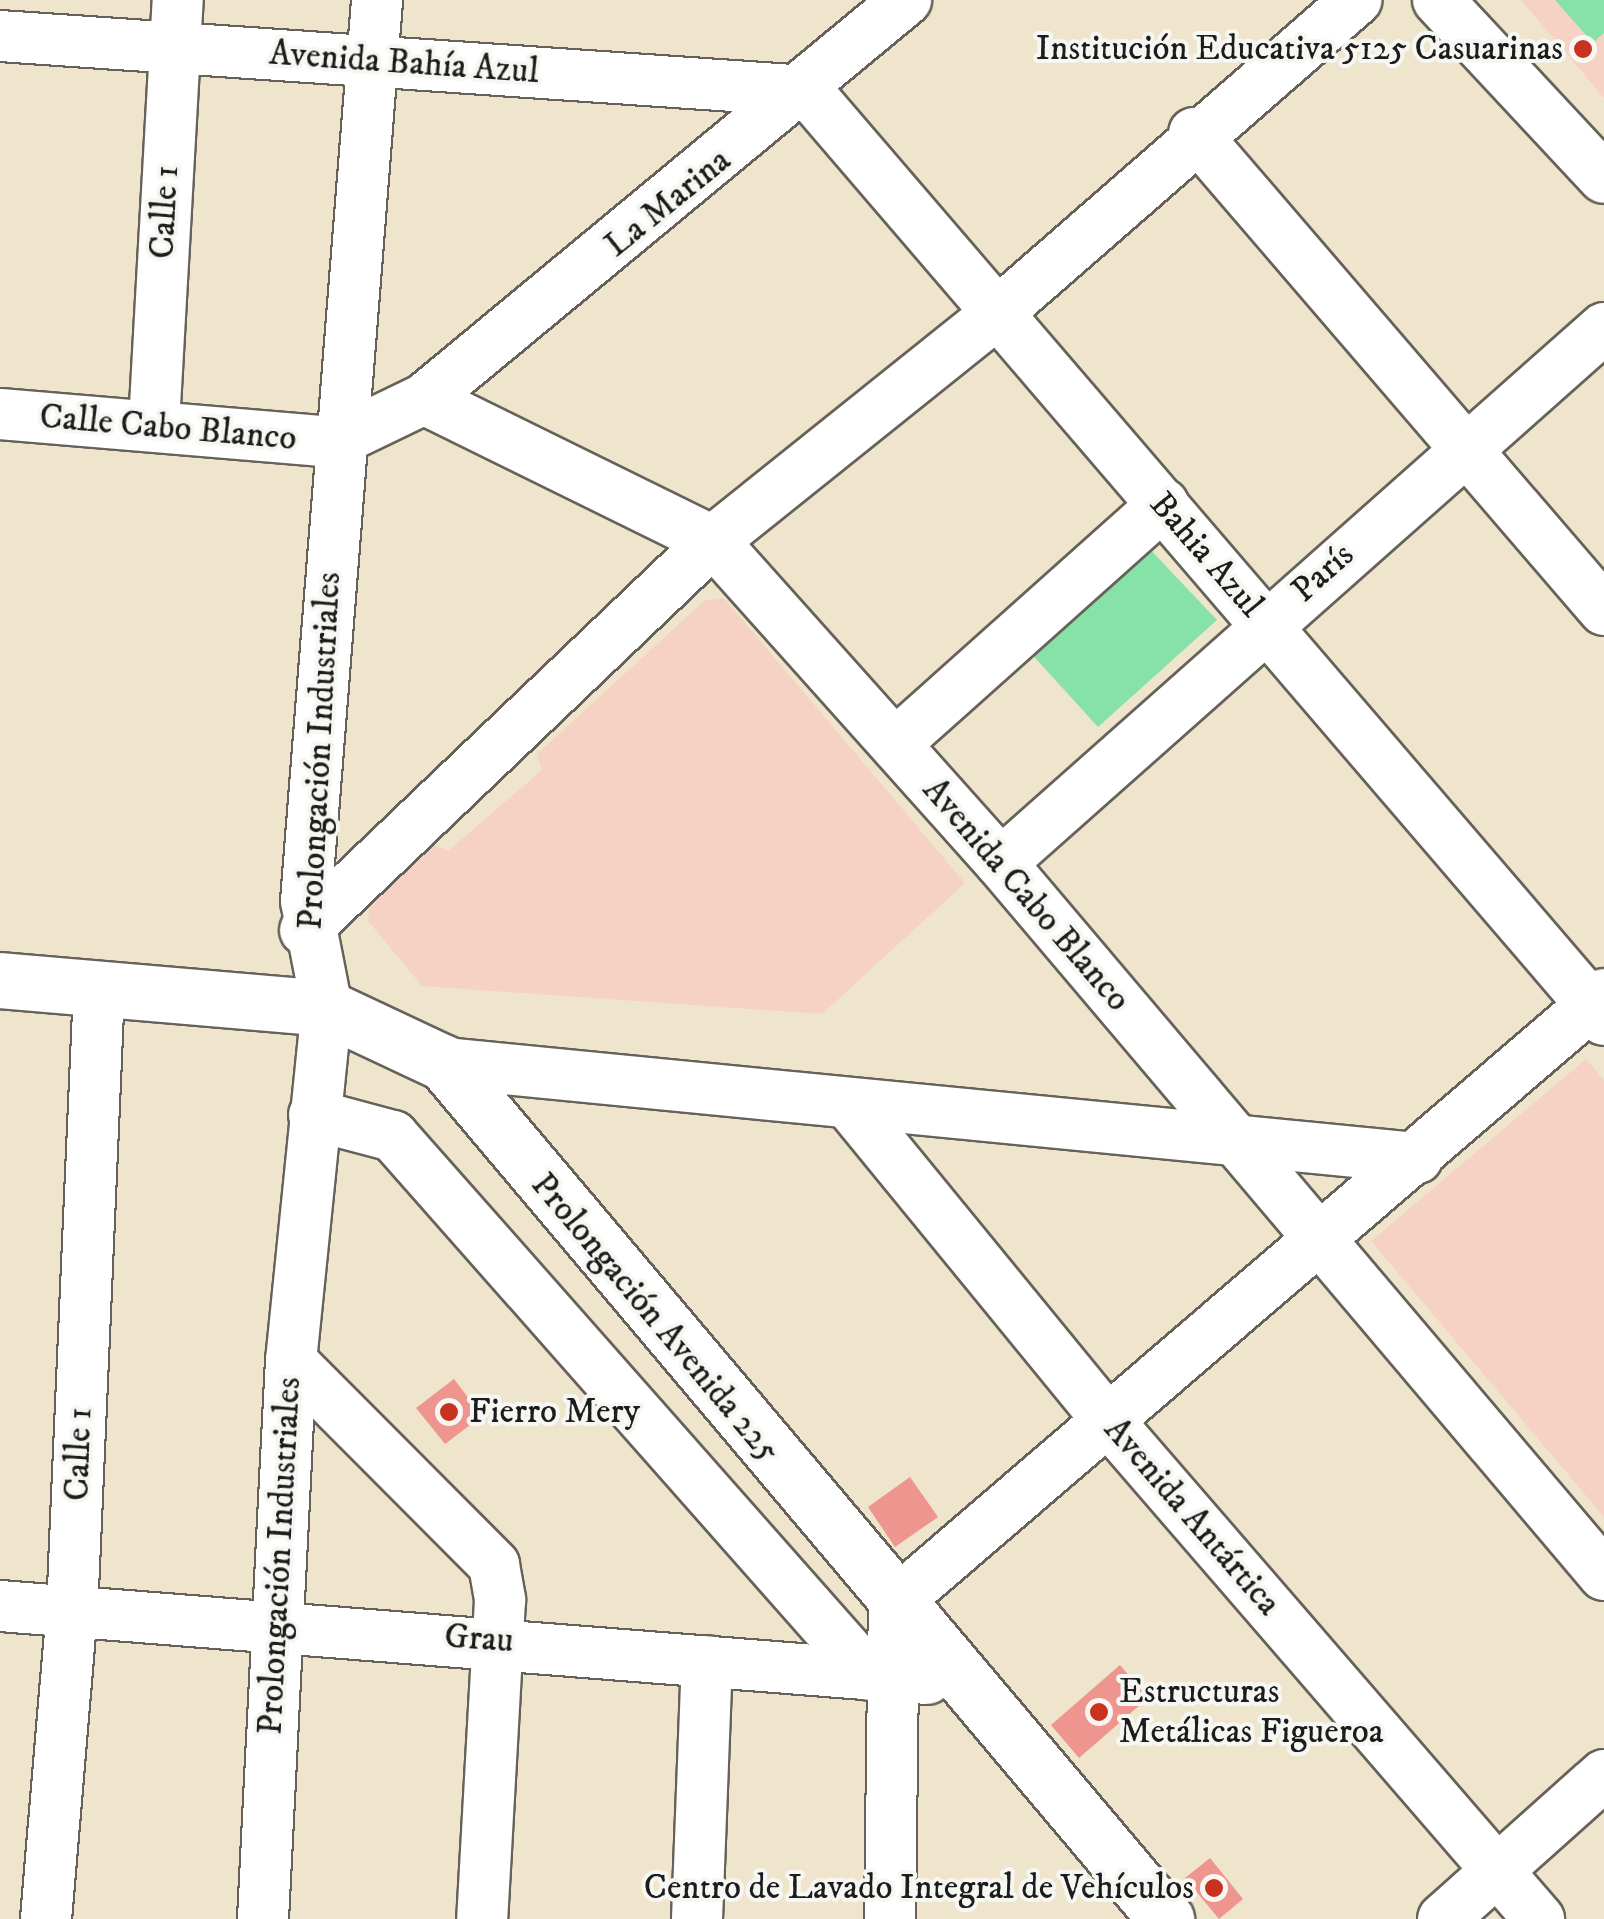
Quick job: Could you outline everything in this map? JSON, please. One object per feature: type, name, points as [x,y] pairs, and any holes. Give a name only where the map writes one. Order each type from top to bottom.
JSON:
[{"type":"main road","name":"Prolongación Avenida 225","points":[[0,980],[326,1008],[444,1063],[956,1680],[1166,1919]]},
{"type":"street","name":"Prolongación Industriales","points":[[262,1919],[274,1626],[291,1362],[326,1008],[305,930],[335,442],[376,0]]},
{"type":"street","name":"La Marina","points":[[424,400],[807,90],[906,0]]},
{"type":"street","points":[[305,930],[713,541],[994,316],[1194,133],[1356,0]]},
{"type":"street","points":[[1438,0],[1604,178]]},
{"type":"street","name":"Avenida Bahía Azul","points":[[0,36],[176,24],[372,61],[807,90]]},
{"type":"street","name":"Calle 1","points":[[154,424],[176,24]]},
{"type":"street","name":"Bahia Azul","points":[[807,90],[994,316],[1164,504],[1600,1006]]},
{"type":"street","points":[[1194,133],[1604,610]]},
{"type":"street","name":"París","points":[[1001,862],[1464,447],[1604,328]]},
{"type":"street","points":[[335,442],[424,400]]},
{"type":"street","name":"Avenida Cabo Blanco","points":[[424,400],[713,541],[1001,862],[1604,1575]]},
{"type":"street","name":"Calle Cabo Blanco","points":[[0,414],[335,442]]},
{"type":"street","points":[[895,744],[1164,504]]},
{"type":"street","name":"Calle 1","points":[[46,1919],[72,1612],[99,988]]},
{"type":"street","points":[[890,1919],[883,1676],[894,1604],[1105,1418],[1600,1006]]},
{"type":"street","points":[[444,1063],[853,1109],[1233,1138],[1416,1158]]},
{"type":"street","name":"Avenida Antártica","points":[[853,1109],[1105,1418],[1539,1919]]},
{"type":"street","points":[[314,1115],[393,1136],[883,1676]]},
{"type":"street","points":[[291,1362],[494,1566],[482,1919]]},
{"type":"street","name":"Grau","points":[[0,1606],[493,1639],[707,1661],[956,1680]]},
{"type":"street","points":[[697,1919],[707,1661]]},
{"type":"street","points":[[1442,1919],[1604,1775]]},
{"type":"shaded area","name":"Institución Educativa 5125 Casuarinas","points":[[1521,0],[1604,0],[1604,98]]},
{"type":"shaded area","points":[[724,598],[965,883],[822,1014],[422,986],[368,921],[371,893],[431,843],[448,851],[542,770],[537,754],[705,600]]},
{"type":"shaded area","points":[[1586,1059],[1604,1080],[1604,1517],[1371,1241]]},
{"type":"green space","points":[[1555,0],[1604,0],[1604,33],[1593,43]]},
{"type":"green space","points":[[1144,543],[1217,620],[1098,727],[1027,649]]},
{"type":"building","name":"Fierro Mery","points":[[454,1379],[482,1416],[445,1444],[416,1408]]},
{"type":"building","points":[[910,1477],[938,1517],[895,1547],[868,1507]]},
{"type":"building","name":"Estructuras Metálicas Figueroa","points":[[1120,1665],[1148,1698],[1079,1758],[1051,1725]]},
{"type":"building","name":"Centro de Lavado Integral de Vehículos","points":[[1210,1858],[1243,1899],[1219,1919],[1185,1878]]},
{"type":"place","name":"Institución Educativa 5125 Casuarinas","points":[[1583,49]]},
{"type":"place","name":"Fierro Mery","points":[[449,1412]]},
{"type":"place","name":"Estructuras Metálicas Figueroa","points":[[1099,1712]]},
{"type":"place","name":"Centro de Lavado Integral de Vehículos","points":[[1214,1888]]}]
